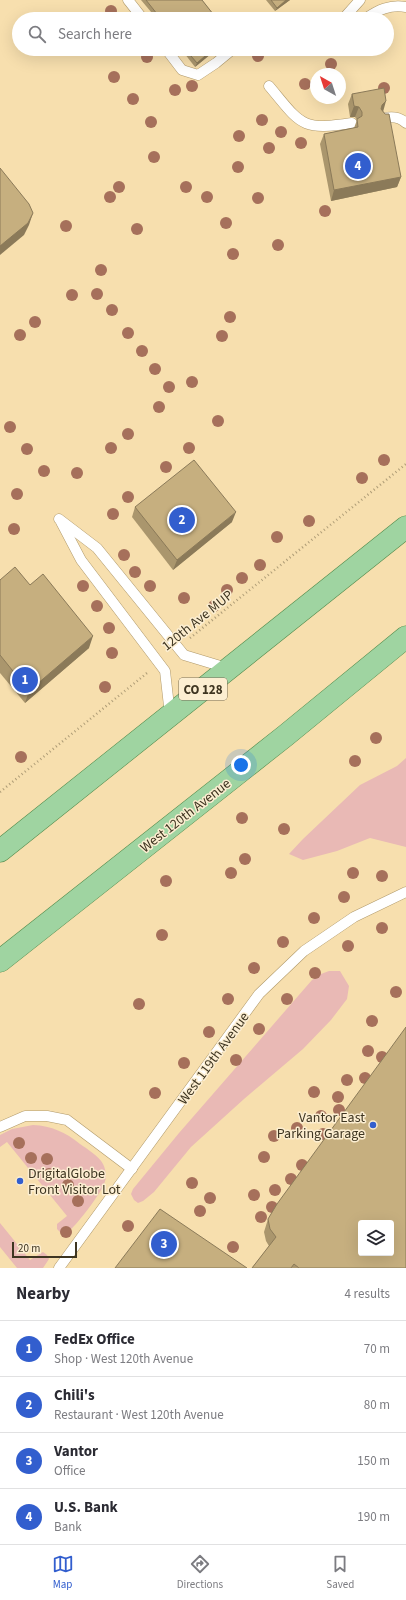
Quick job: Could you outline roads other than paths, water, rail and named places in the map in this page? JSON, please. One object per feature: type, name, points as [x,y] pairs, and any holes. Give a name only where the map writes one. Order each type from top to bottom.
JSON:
[{"type":"main road","name":"CO 128","points":[[0,851],[406,527]]},
{"type":"main road","name":"West 120th Avenue","points":[[0,961],[285,736],[406,636]]},
{"type":"lane","points":[[128,0],[137,12]]},
{"type":"lane","points":[[349,12],[360,0]]},
{"type":"lane","points":[[376,12],[396,5],[406,7]]},
{"type":"lane","points":[[171,56],[182,70],[198,75],[224,56]]},
{"type":"lane","points":[[269,86],[294,115],[304,124],[312,126],[327,126],[352,123]]},
{"type":"lane","points":[[384,118],[391,116],[402,119],[406,123]]},
{"type":"lane","points":[[170,716],[165,671],[81,560],[59,519],[97,548],[184,655],[229,669]]},
{"type":"lane","name":"West 119th Avenue","points":[[59,1268],[259,994],[304,951],[354,917],[406,892]]},
{"type":"lane","points":[[0,1127],[25,1116],[47,1116],[67,1120],[132,1168]]},
{"type":"place","name":"U.S. Bank","points":[[358,166]]},
{"type":"place","name":"Chili's","points":[[182,520]]},
{"type":"place","name":"FedEx Office","points":[[25,680]]},
{"type":"place","name":"Vantor East Parking Garage","points":[[373,1125]]},
{"type":"place","name":"DrigitalGlobe Front Visitor Lot","points":[[20,1181]]},
{"type":"place","name":"Vantor","points":[[164,1244]]}]
